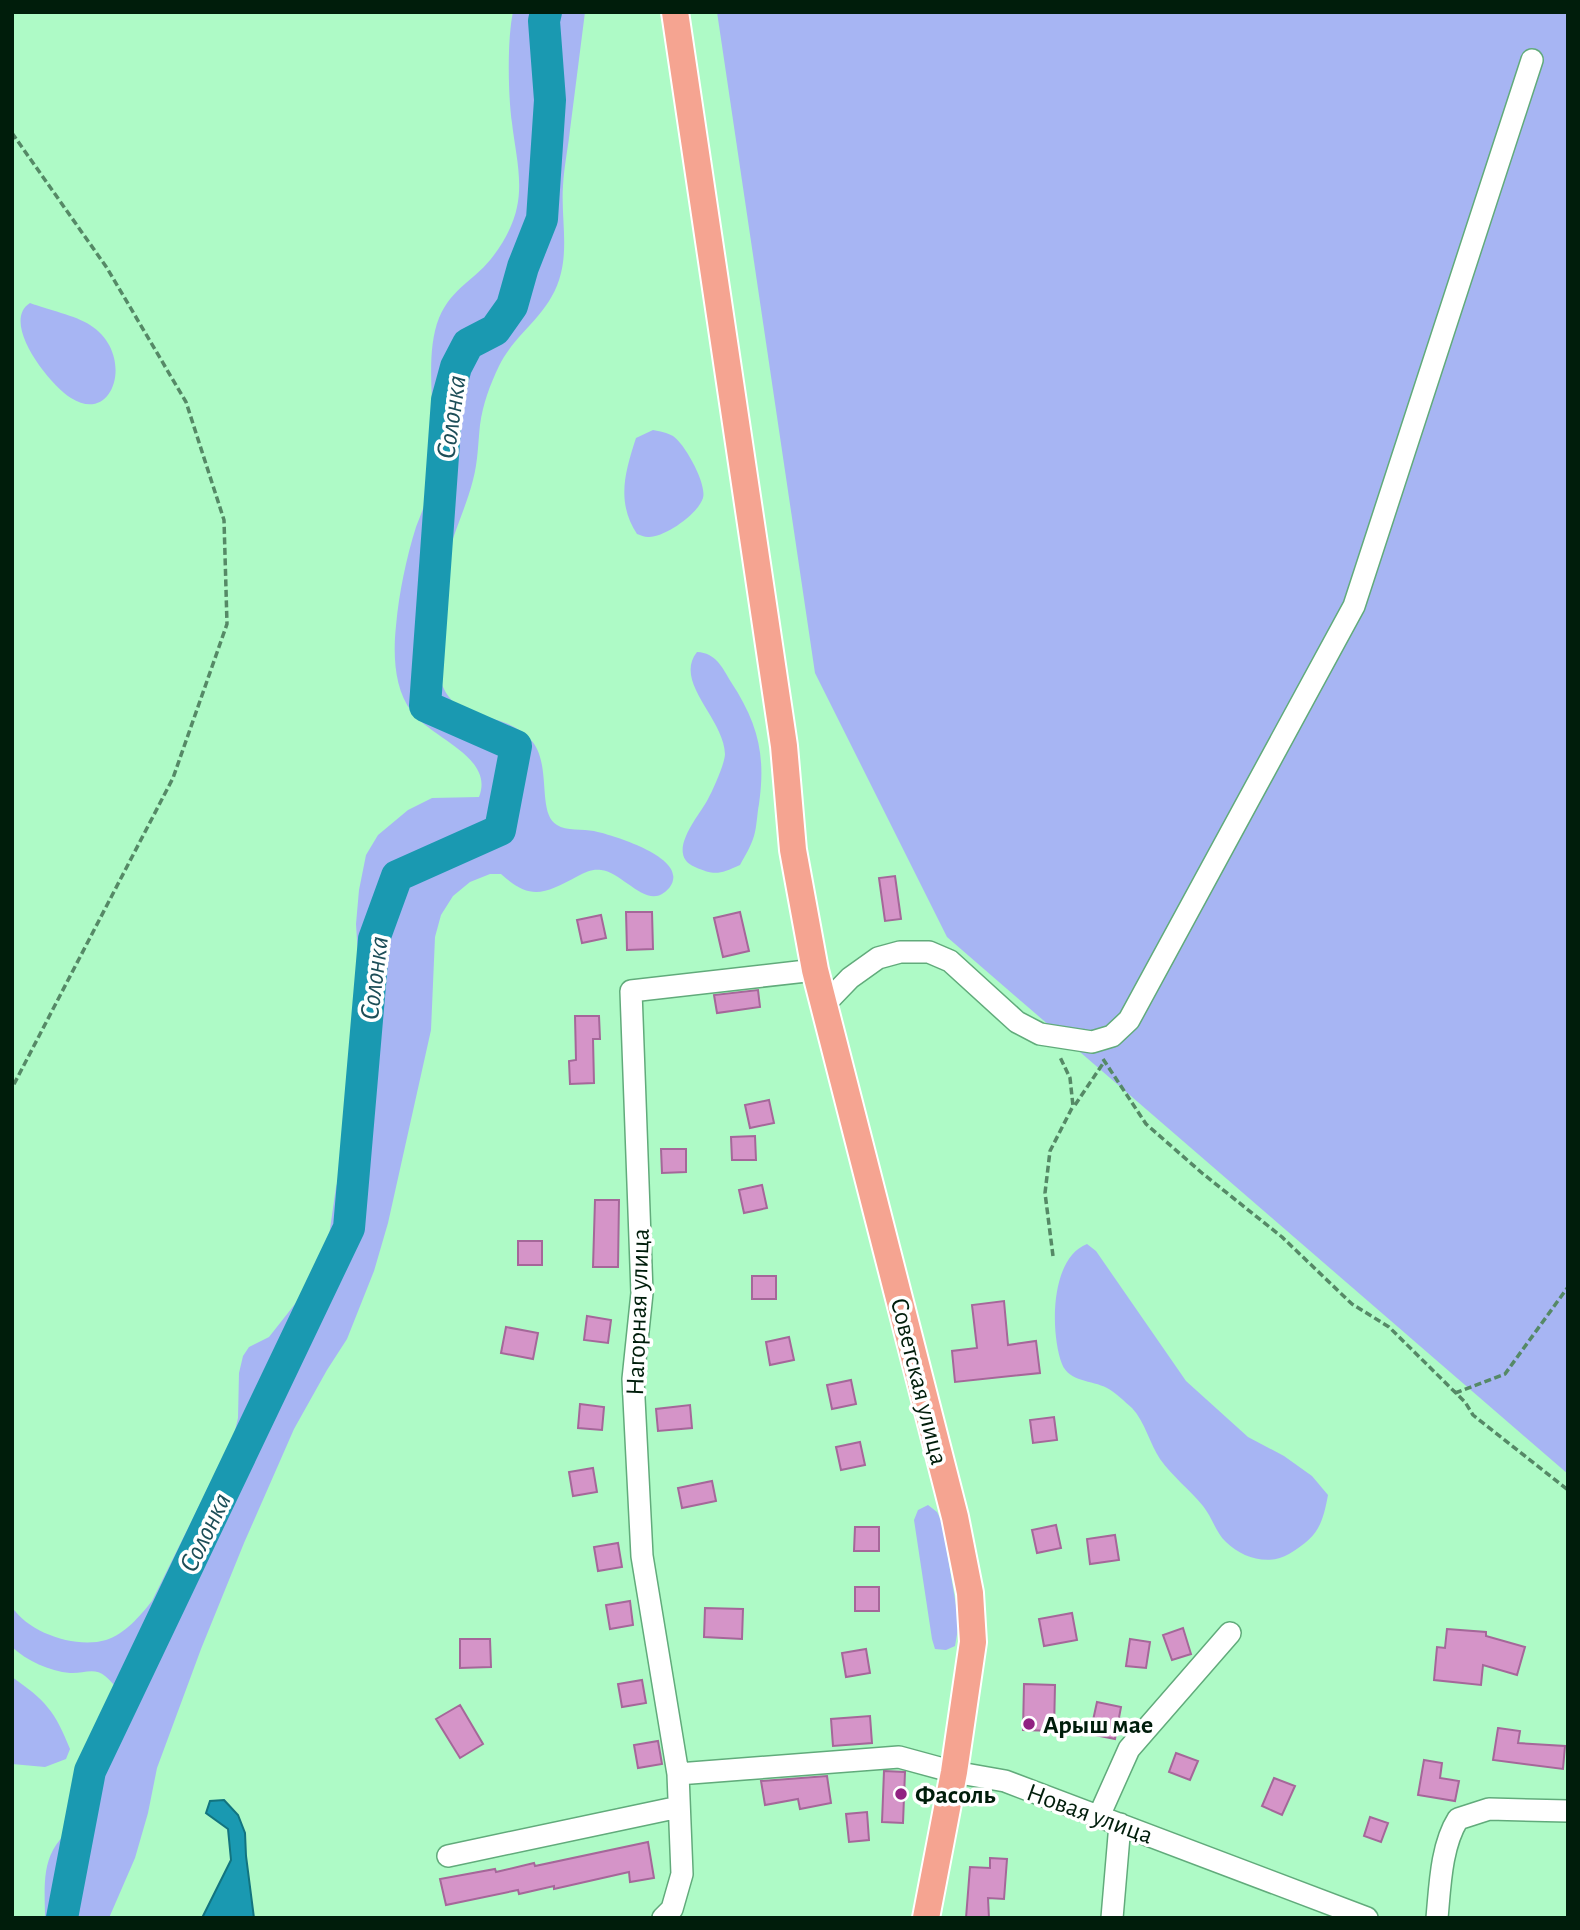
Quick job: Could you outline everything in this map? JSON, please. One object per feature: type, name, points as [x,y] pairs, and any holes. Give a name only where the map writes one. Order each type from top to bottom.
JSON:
[{"type":"main road","name":"Советская улица","points":[[675,12],[782,732],[793,850],[814,970],[952,1503],[970,1593],[973,1642],[954,1772],[926,1918]]},
{"type":"street","points":[[824,1006],[850,978],[878,958],[929,951],[950,961],[1017,1022],[1040,1034],[1092,1042],[1112,1036],[1129,1020],[1354,606],[1532,60]]},
{"type":"street","name":"Нагорная улица","points":[[678,1774],[642,1556],[633,1379],[642,1293],[631,990],[814,970]]},
{"type":"street","points":[[1099,1816],[1129,1749],[1230,1633]]},
{"type":"street","name":"Новая улица","points":[[678,1774],[899,1757],[954,1772],[1005,1781],[1367,1918]]},
{"type":"street","points":[[663,1918],[672,1909],[682,1874],[678,1774]]},
{"type":"street","points":[[447,1856],[679,1807]]},
{"type":"street","points":[[1437,1918],[1440,1884],[1452,1829],[1458,1819],[1489,1809],[1568,1811]]},
{"type":"street","points":[[1112,1918],[1120,1824]]},
{"type":"path","points":[[12,133],[107,268],[186,402],[224,520],[228,624],[173,778],[12,1088]]},
{"type":"path","points":[[1040,1034],[1058,1054],[1070,1078],[1073,1106]]},
{"type":"path","points":[[1092,1042],[1146,1124],[1282,1237],[1352,1304],[1389,1327],[1465,1402],[1473,1415],[1568,1490]]},
{"type":"path","points":[[1053,1256],[1045,1194],[1050,1151],[1073,1106],[1104,1061]]},
{"type":"path","points":[[1455,1393],[1505,1374],[1568,1287]]},
{"type":"shaded area","points":[[513,12],[585,12],[564,179],[563,262],[556,288],[541,312],[506,354],[485,402],[475,473],[445,566],[436,641],[437,669],[444,688],[453,701],[464,709],[517,728],[530,739],[541,760],[547,810],[557,825],[603,833],[642,848],[666,862],[672,871],[673,880],[667,890],[655,896],[640,892],[609,872],[601,870],[589,871],[556,887],[538,892],[521,888],[501,874],[490,874],[470,882],[453,896],[441,915],[435,937],[431,1030],[388,1223],[374,1271],[347,1339],[294,1429],[244,1543],[157,1768],[135,1858],[109,1918],[45,1918],[45,1883],[49,1858],[57,1844],[84,1815],[92,1802],[112,1737],[119,1695],[113,1683],[101,1673],[54,1670],[24,1657],[12,1647],[12,1607],[30,1624],[54,1637],[94,1642],[106,1640],[126,1629],[152,1601],[234,1435],[243,1356],[249,1347],[269,1337],[306,1290],[329,1236],[336,1187],[351,1139],[358,1096],[359,973],[356,924],[366,855],[378,835],[408,810],[432,798],[479,797],[481,783],[478,770],[470,759],[421,721],[406,703],[396,671],[395,637],[406,564],[427,492],[431,436],[431,360],[436,328],[444,307],[498,250],[511,226],[519,197],[509,83]]},
{"type":"shaded area","points":[[717,12],[1568,12],[1568,1474],[947,937],[815,673]]},
{"type":"shaded area","points":[[30,303],[84,322],[104,338],[116,368],[114,383],[108,395],[99,402],[86,404],[71,398],[40,367],[24,338],[21,324],[22,312]]},
{"type":"shaded area","points":[[653,430],[669,434],[678,440],[694,465],[702,484],[703,498],[688,518],[663,534],[648,537],[637,534],[630,522],[624,487],[636,438]]},
{"type":"shaded area","points":[[697,652],[714,658],[725,671],[748,711],[760,755],[761,786],[753,840],[740,865],[718,873],[695,867],[686,861],[683,853],[687,834],[713,789],[725,754],[717,727],[691,676],[691,664]]},
{"type":"shaded area","points":[[1087,1244],[1096,1251],[1186,1381],[1248,1437],[1284,1456],[1312,1476],[1328,1495],[1317,1530],[1298,1548],[1281,1558],[1264,1560],[1232,1548],[1219,1534],[1203,1506],[1160,1459],[1132,1408],[1110,1390],[1075,1377],[1065,1370],[1056,1334],[1056,1297],[1066,1264],[1075,1252]]},
{"type":"shaded area","points":[[928,1505],[937,1512],[942,1522],[959,1623],[955,1646],[946,1650],[935,1649],[932,1639],[914,1520],[918,1510]]},
{"type":"shaded area","points":[[12,1677],[41,1700],[54,1716],[70,1749],[66,1759],[45,1767],[12,1764]]},
{"type":"shaded area","points":[[224,1800],[238,1815],[245,1833],[254,1918],[202,1918],[231,1860],[228,1829],[206,1813],[210,1801]]},
{"type":"building","points":[[895,876],[901,919],[885,921],[879,878]]},
{"type":"building","points":[[626,912],[652,912],[653,949],[627,950]]},
{"type":"building","points":[[740,912],[749,951],[723,957],[714,918]]},
{"type":"building","points":[[601,915],[606,938],[582,943],[577,920]]},
{"type":"building","points":[[758,990],[760,1007],[717,1013],[714,995]]},
{"type":"building","points":[[575,1016],[599,1016],[600,1039],[593,1039],[594,1083],[570,1084],[569,1061],[576,1060]]},
{"type":"building","points":[[769,1100],[774,1123],[750,1128],[745,1105]]},
{"type":"building","points":[[755,1136],[756,1160],[732,1160],[731,1137]]},
{"type":"building","points":[[661,1149],[686,1149],[686,1172],[662,1173]]},
{"type":"building","points":[[762,1185],[767,1208],[744,1213],[739,1190]]},
{"type":"building","points":[[595,1200],[619,1200],[618,1267],[593,1267]]},
{"type":"building","points":[[518,1241],[542,1241],[542,1265],[518,1265]]},
{"type":"building","points":[[752,1276],[776,1276],[776,1299],[752,1299]]},
{"type":"building","points":[[1004,1301],[1008,1345],[1036,1341],[1040,1373],[955,1382],[952,1351],[977,1348],[972,1305]]},
{"type":"building","points":[[587,1316],[611,1320],[608,1343],[584,1340]]},
{"type":"building","points":[[506,1327],[538,1333],[533,1359],[501,1353]]},
{"type":"building","points":[[789,1337],[794,1360],[770,1365],[766,1342]]},
{"type":"building","points":[[851,1380],[856,1404],[832,1409],[827,1385]]},
{"type":"building","points":[[580,1404],[604,1407],[602,1430],[578,1428]]},
{"type":"building","points":[[690,1405],[692,1428],[658,1431],[656,1409]]},
{"type":"building","points":[[1054,1417],[1057,1440],[1033,1443],[1030,1420]]},
{"type":"building","points":[[860,1442],[865,1465],[841,1470],[836,1447]]},
{"type":"building","points":[[593,1468],[597,1492],[573,1496],[569,1472]]},
{"type":"building","points":[[712,1481],[716,1501],[682,1508],[678,1488]]},
{"type":"building","points":[[1056,1525],[1061,1548],[1037,1553],[1032,1530]]},
{"type":"building","points":[[855,1527],[879,1527],[879,1551],[854,1551]]},
{"type":"building","points":[[1115,1535],[1119,1560],[1090,1564],[1087,1539]]},
{"type":"building","points":[[618,1543],[622,1567],[598,1571],[594,1547]]},
{"type":"building","points":[[855,1587],[879,1587],[879,1611],[855,1611]]},
{"type":"building","points":[[630,1601],[633,1625],[610,1629],[606,1605]]},
{"type":"building","points":[[705,1608],[743,1609],[742,1639],[704,1637]]},
{"type":"building","points":[[1072,1613],[1077,1640],[1044,1646],[1039,1619]]},
{"type":"building","points":[[1183,1628],[1191,1654],[1172,1660],[1163,1635]]},
{"type":"building","points":[[1447,1629],[1486,1632],[1486,1636],[1525,1647],[1517,1675],[1483,1665],[1481,1685],[1434,1680],[1437,1647],[1445,1648]]},
{"type":"building","points":[[460,1639],[490,1639],[491,1667],[460,1668]]},
{"type":"building","points":[[1130,1639],[1150,1642],[1146,1668],[1126,1666]]},
{"type":"building","points":[[866,1649],[870,1673],[846,1677],[842,1653]]},
{"type":"building","points":[[642,1680],[646,1703],[622,1707],[618,1684]]},
{"type":"building","points":[[1024,1684],[1055,1685],[1054,1731],[1023,1730]]},
{"type":"building","points":[[1097,1702],[1121,1707],[1115,1739],[1090,1734]]},
{"type":"building","points":[[460,1705],[483,1744],[460,1758],[436,1719]]},
{"type":"building","points":[[870,1716],[872,1743],[833,1746],[831,1719]]},
{"type":"building","points":[[1498,1728],[1520,1731],[1518,1743],[1565,1746],[1563,1769],[1493,1760]]},
{"type":"building","points":[[658,1741],[662,1764],[638,1768],[634,1745]]},
{"type":"building","points":[[1176,1753],[1198,1761],[1190,1780],[1169,1772]]},
{"type":"building","points":[[1424,1760],[1442,1763],[1440,1778],[1459,1781],[1455,1801],[1418,1795]]},
{"type":"building","points":[[884,1771],[905,1772],[903,1823],[882,1822]]},
{"type":"building","points":[[827,1776],[831,1803],[800,1809],[798,1799],[765,1805],[761,1781]]},
{"type":"building","points":[[1274,1778],[1295,1786],[1282,1815],[1262,1806]]},
{"type":"building","points":[[867,1812],[869,1840],[849,1842],[846,1814]]},
{"type":"building","points":[[1370,1817],[1388,1823],[1381,1842],[1364,1836]]},
{"type":"building","points":[[648,1842],[654,1878],[630,1882],[629,1872],[554,1889],[554,1886],[519,1894],[518,1890],[446,1905],[440,1879],[495,1869],[496,1872],[534,1863],[535,1866]]},
{"type":"building","points":[[990,1858],[1007,1859],[1004,1899],[988,1898],[989,1918],[966,1918],[970,1867],[990,1868]]},
{"type":"waterway","name":"Солонка","points":[[62,1918],[90,1771],[349,1228],[374,939],[397,876],[500,830],[516,746],[425,706],[447,400],[456,367],[468,344],[495,330],[512,306],[523,267],[542,219],[550,100],[544,21],[546,12]]},
{"type":"place","name":"Арыш мае","points":[[1029,1724]]},
{"type":"place","name":"Фасоль","points":[[901,1794]]}]
